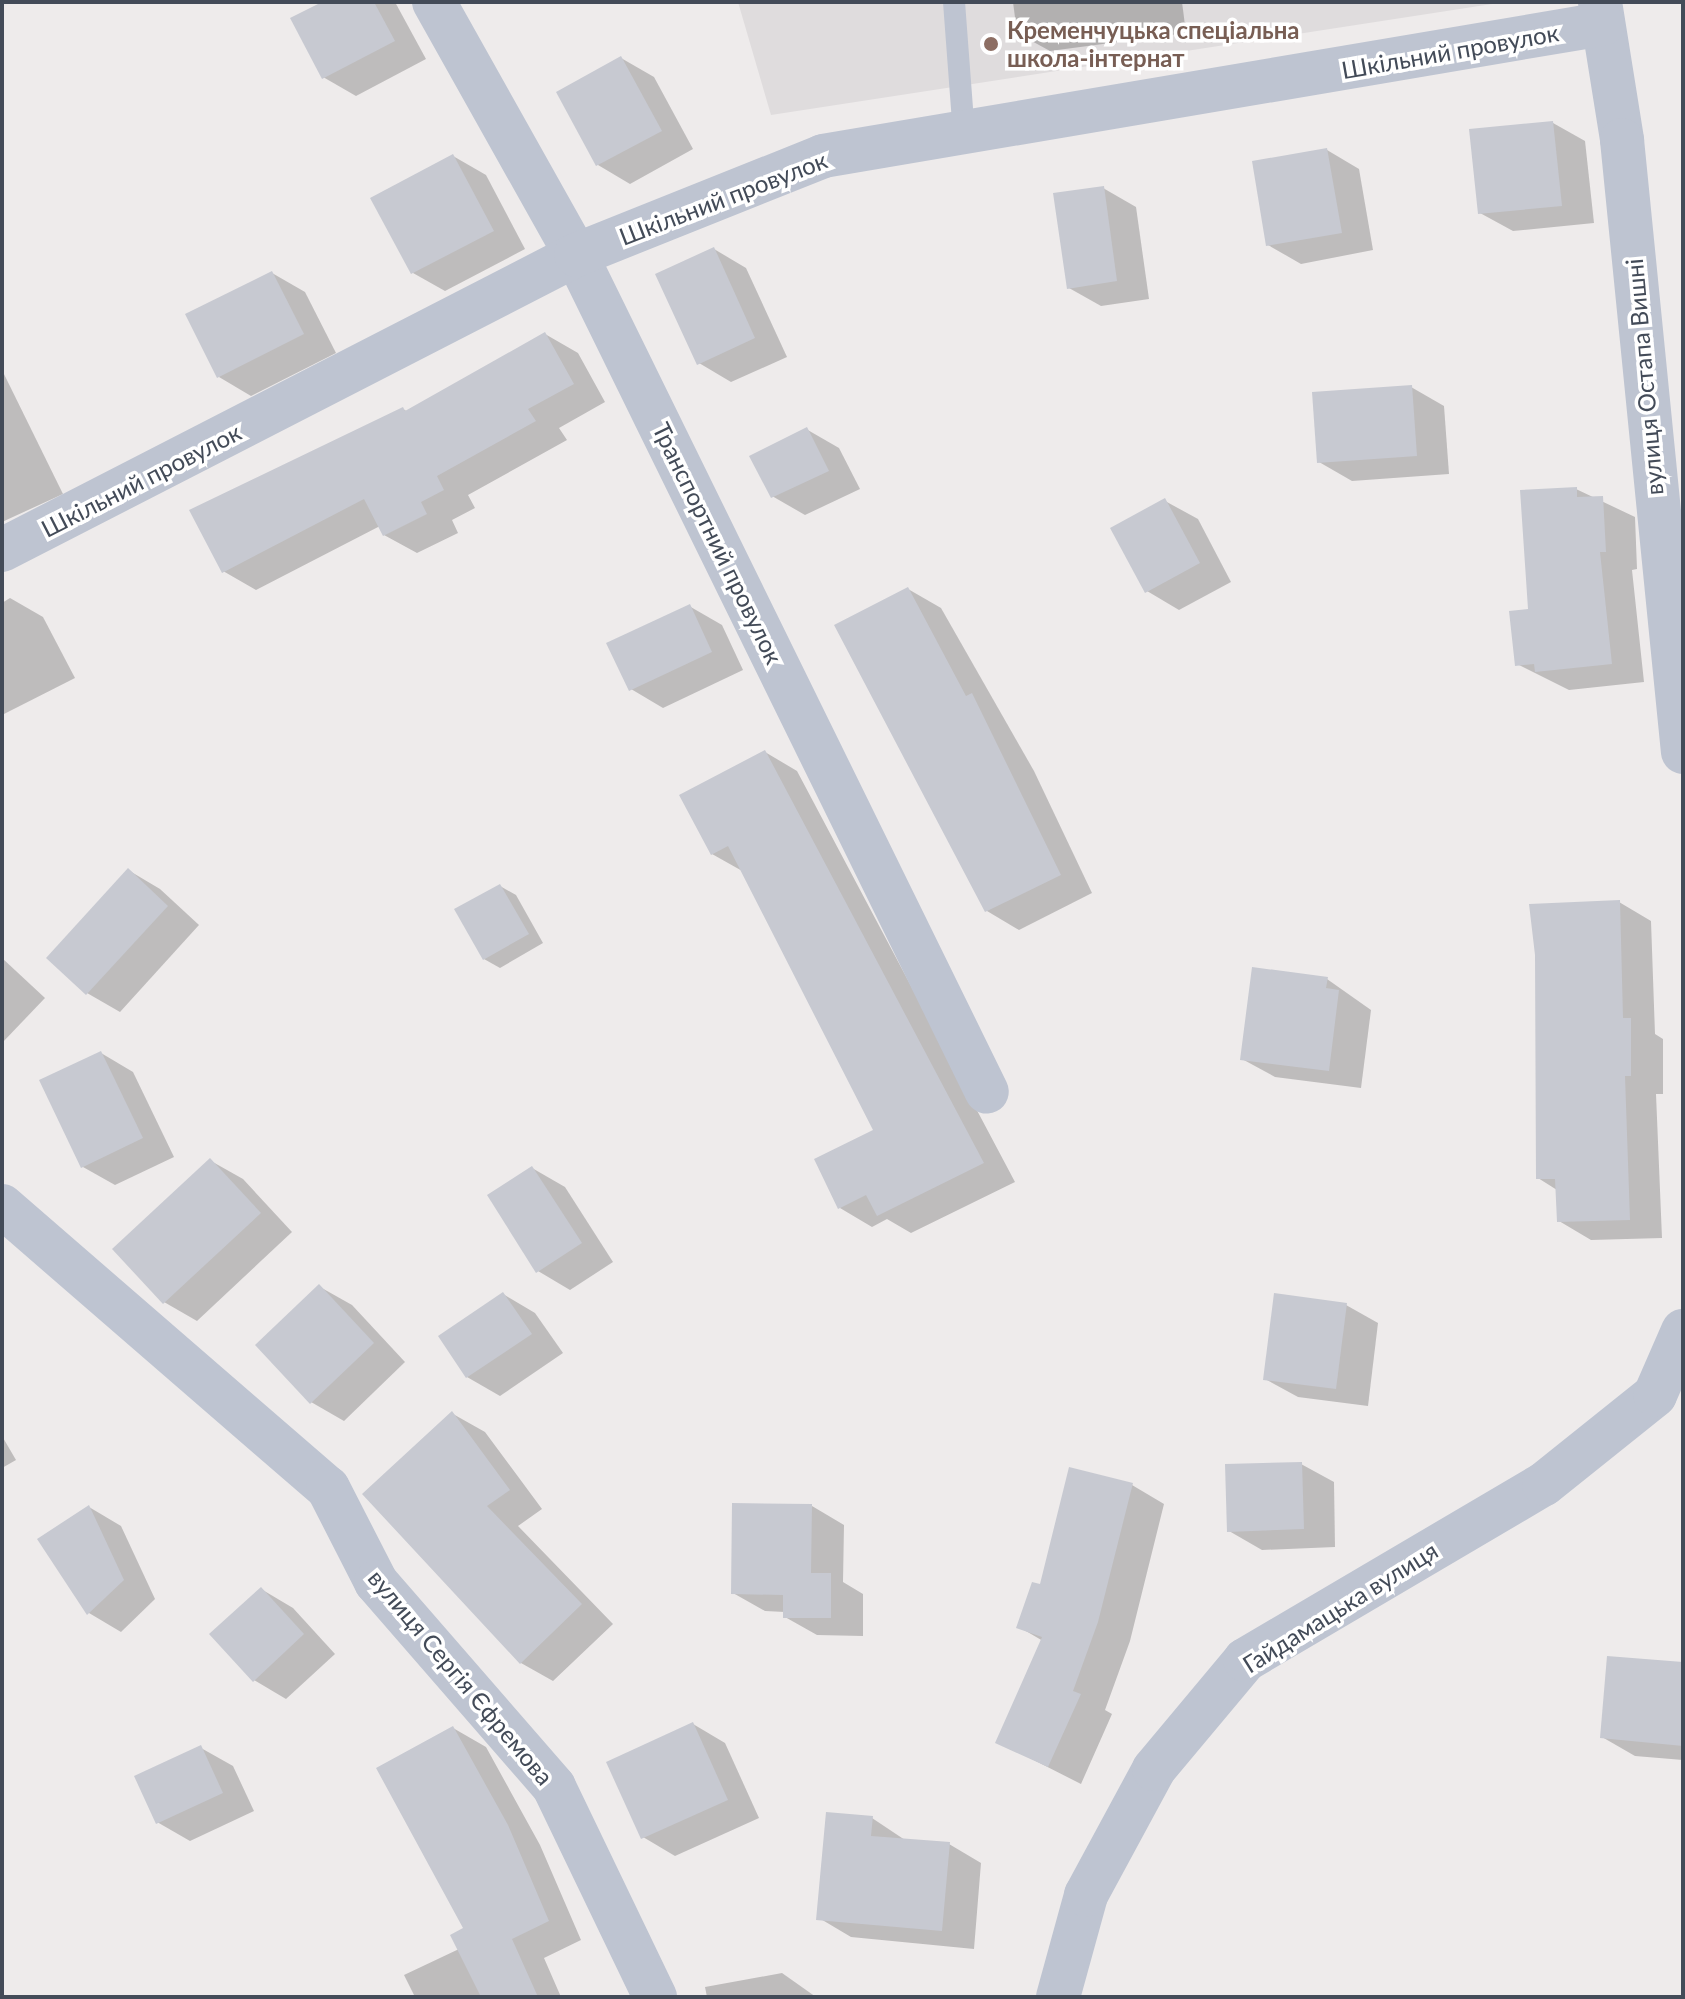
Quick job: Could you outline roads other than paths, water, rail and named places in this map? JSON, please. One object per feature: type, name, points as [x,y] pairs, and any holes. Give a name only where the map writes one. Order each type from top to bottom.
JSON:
[{"type":"street","name":"Транспортний провулок","points":[[434,2],[576,255],[987,1092]]},
{"type":"street","name":"Шкільний провулок","points":[[2,550],[576,255],[823,156],[964,135],[1602,13]]},
{"type":"street","name":"вулиця Остапа Вишні","points":[[1602,13],[1622,140],[1683,752]]},
{"type":"street","name":"вулиця Сергія Єфремова","points":[[2,1206],[328,1488],[376,1582],[554,1787],[655,1997]]},
{"type":"street","name":"Гайдамацька вулиця","points":[[1058,1997],[1086,1895],[1154,1769],[1245,1660],[1544,1484],[1655,1395],[1683,1331]]},
{"type":"lane","points":[[954,2],[964,135]]},
{"type":"place","name":"Кременчуцька спеціальна школа-інтернат","points":[[991,44]]}]
